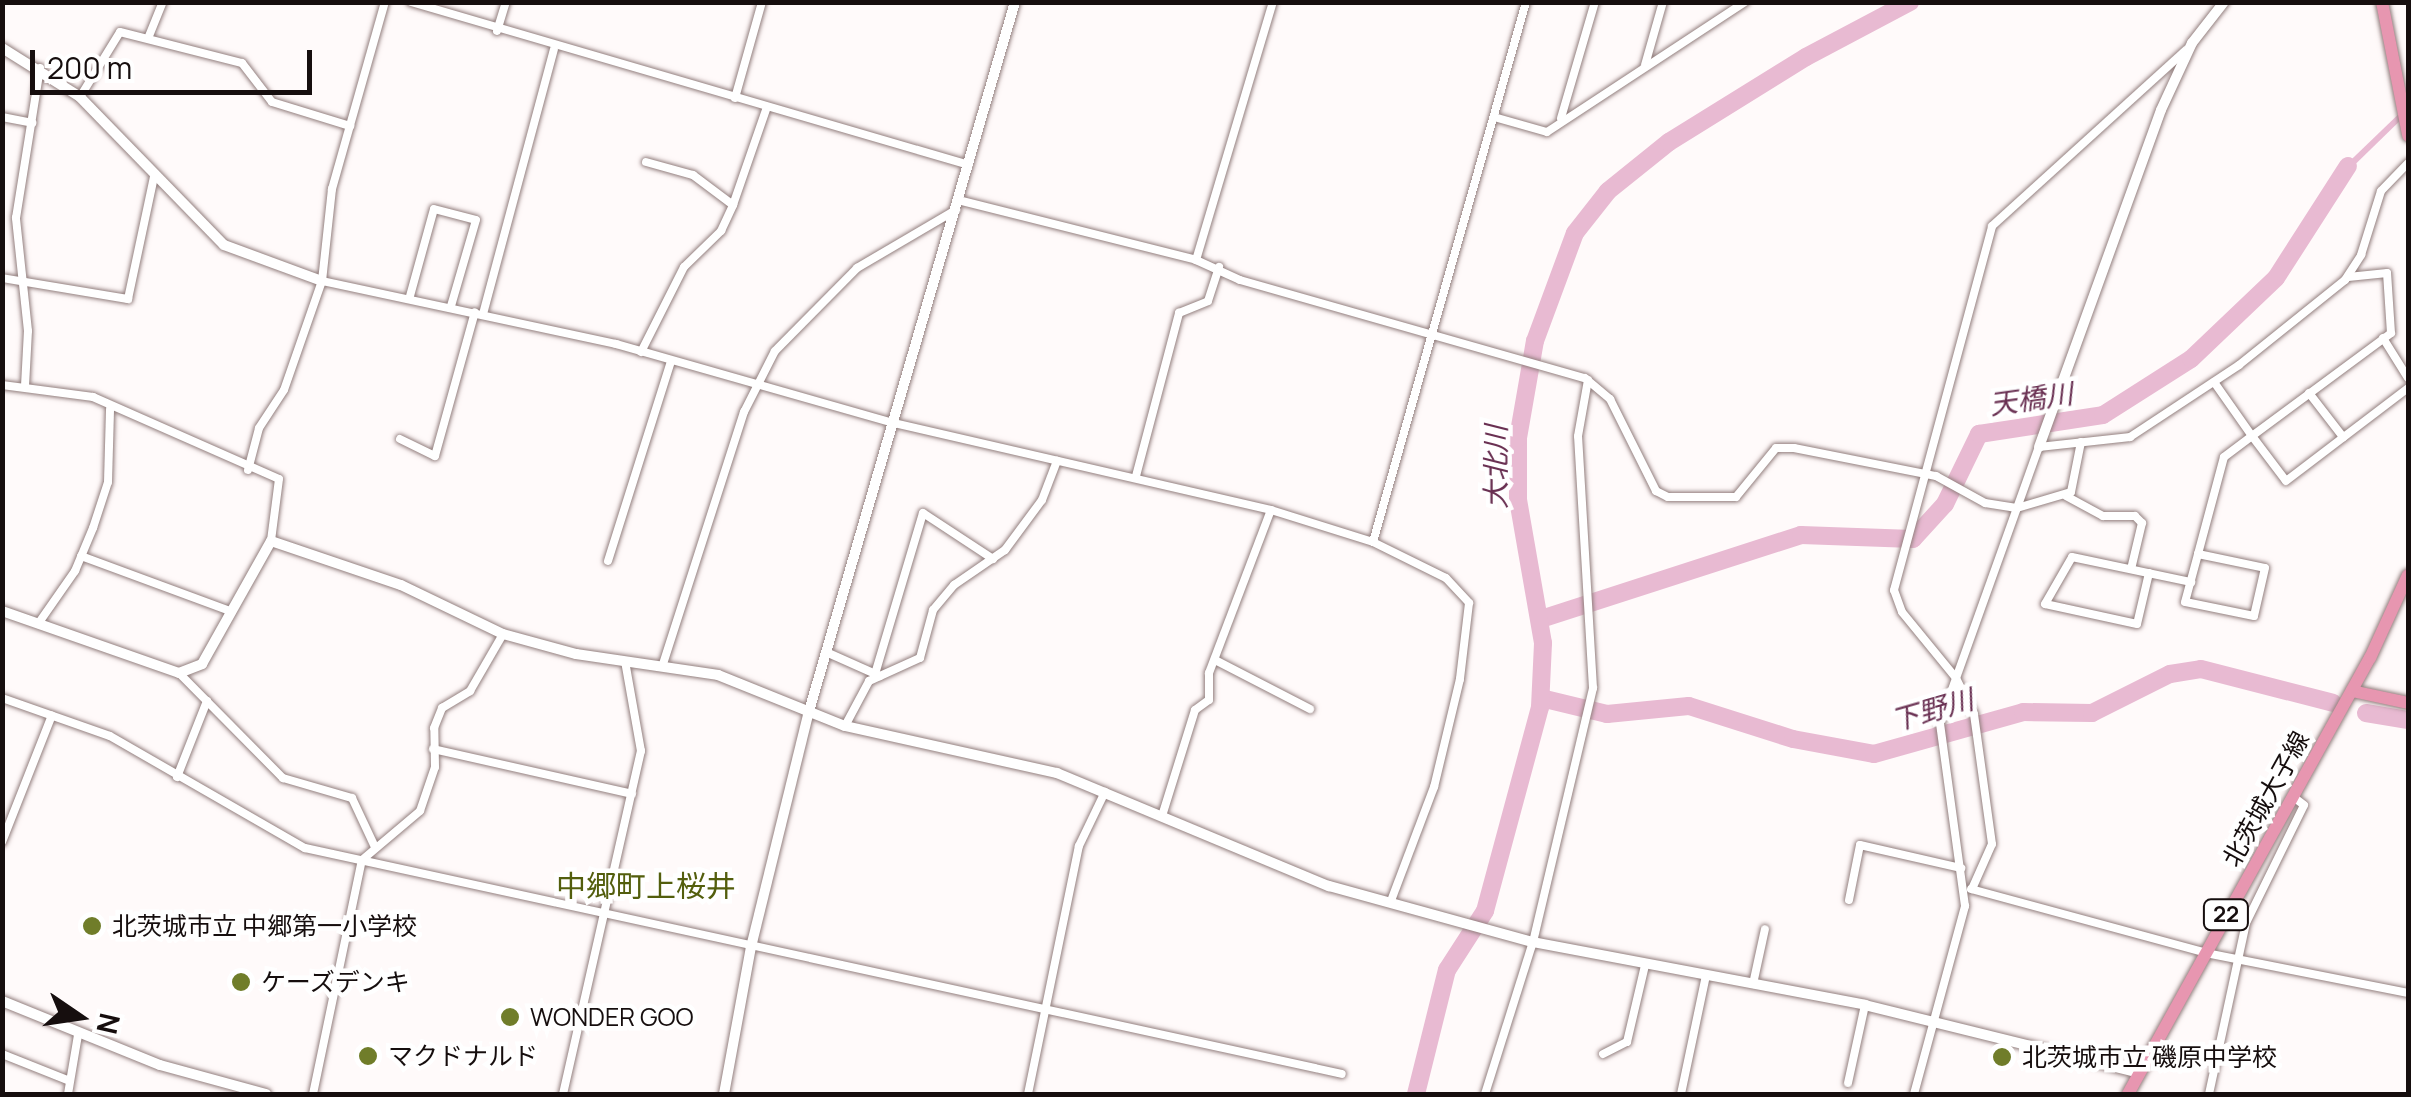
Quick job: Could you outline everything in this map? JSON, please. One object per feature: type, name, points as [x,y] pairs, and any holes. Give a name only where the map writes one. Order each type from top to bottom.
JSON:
[{"type":"main road","points":[[2382,2],[2408,134]]},
{"type":"main road","name":"北茨城大子線","points":[[2128,1094],[2352,691],[2408,575]]},
{"type":"main road","points":[[2352,691],[2408,703]]},
{"type":"street","points":[[149,36],[163,2]]},
{"type":"street","points":[[248,470],[258,428],[284,390],[322,281],[332,189],[385,2]]},
{"type":"street","points":[[411,2],[554,49],[969,165]]},
{"type":"street","points":[[497,32],[506,2]]},
{"type":"street","points":[[735,98],[762,2]]},
{"type":"street","points":[[724,1094],[751,947],[809,711],[1015,2]]},
{"type":"street","points":[[1196,260],[1273,2]]},
{"type":"street","points":[[1373,542],[1526,2]]},
{"type":"street","points":[[1561,118],[1595,2]]},
{"type":"street","points":[[1645,66],[1663,2]]},
{"type":"street","points":[[1494,117],[1547,132],[1561,118],[1745,2]]},
{"type":"street","points":[[1914,1094],[1963,920],[1968,888],[1992,844],[1974,714],[1956,678],[1894,599],[1925,473],[1998,215],[2125,111],[2192,44],[2224,2]]},
{"type":"street","points":[[80,97],[120,32],[149,36],[242,63],[272,102],[350,126]]},
{"type":"street","points":[[1968,888],[1961,868],[1940,735],[1956,678],[2044,429],[2161,110],[2192,44]]},
{"type":"street","points":[[2,48],[40,68],[80,97],[224,245],[322,281],[410,296],[641,352],[894,422],[1270,510],[1373,542],[1446,578],[1469,603],[1460,679],[1434,787],[1396,904]]},
{"type":"street","points":[[400,439],[435,456],[554,49]]},
{"type":"street","points":[[26,386],[28,331],[18,278],[16,218],[40,68]]},
{"type":"street","points":[[641,352],[684,266],[722,231],[768,108]]},
{"type":"street","points":[[2,117],[32,123]]},
{"type":"street","points":[[646,162],[693,175],[734,205]]},
{"type":"street","points":[[2348,277],[2381,191],[2408,163]]},
{"type":"street","points":[[2,278],[128,299],[154,177]]},
{"type":"street","points":[[663,664],[739,428],[762,388],[775,351],[844,280],[957,205],[1196,260],[1240,280],[1586,379],[1610,399],[1660,495],[1736,497],[1776,448],[1925,473],[1986,503],[2017,508],[2066,496],[2103,516],[2136,516],[2142,523],[2131,569]]},
{"type":"street","points":[[410,296],[434,209],[476,220],[451,306]]},
{"type":"street","points":[[2,216],[16,218]]},
{"type":"street","points":[[1136,476],[1179,313],[1208,301],[1220,268]]},
{"type":"street","points":[[2039,447],[2130,437],[2214,382],[2348,277],[2386,272],[2390,333],[2224,457],[2190,582],[2186,602],[2254,616],[2265,568],[2198,554]]},
{"type":"street","points":[[2383,338],[2408,378]]},
{"type":"street","points":[[608,561],[671,361]]},
{"type":"street","points":[[1486,1094],[1591,702],[1590,604],[1578,436],[1586,379]]},
{"type":"street","points":[[2214,382],[2286,481],[2408,388]]},
{"type":"street","points":[[2,385],[93,397],[110,409],[248,470],[280,479],[270,540],[202,664],[179,674]]},
{"type":"street","points":[[2309,393],[2343,438]]},
{"type":"street","points":[[38,624],[81,556],[108,482],[110,409]]},
{"type":"street","points":[[2066,496],[2081,442]]},
{"type":"street","points":[[845,726],[869,682],[920,658],[933,610],[954,585],[993,558],[1042,500],[1058,461]]},
{"type":"street","points":[[1162,816],[1195,710],[1209,700],[1215,660],[1270,510]]},
{"type":"street","points":[[880,676],[923,513],[993,558]]},
{"type":"street","points":[[270,540],[401,584],[503,634],[624,662],[663,664],[718,675],[845,726],[1014,760],[1104,792],[1329,886],[1529,941],[1864,1006],[2140,1073]]},
{"type":"street","points":[[81,556],[232,612]]},
{"type":"street","points":[[2148,573],[2137,624],[2045,604],[2072,557],[2131,569],[2190,582]]},
{"type":"street","points":[[2,611],[179,674],[283,778],[352,798],[374,847]]},
{"type":"street","points":[[313,1094],[362,860],[420,811],[435,767],[433,749],[442,708],[470,691],[503,634]]},
{"type":"street","points":[[826,652],[880,676]]},
{"type":"street","points":[[1215,660],[1310,709]]},
{"type":"street","points":[[563,1094],[641,751],[624,662]]},
{"type":"street","points":[[2,698],[110,736],[272,833],[362,860],[751,947],[1048,1006],[1342,1074]]},
{"type":"street","points":[[177,777],[207,701]]},
{"type":"street","points":[[2,842],[52,715]]},
{"type":"street","points":[[433,749],[632,794]]},
{"type":"street","points":[[1028,1094],[1079,846],[1104,792]]},
{"type":"street","points":[[2209,1094],[2236,959],[2254,902],[2304,805],[2292,796]]},
{"type":"street","points":[[1849,900],[1860,844],[1961,868]]},
{"type":"street","points":[[1968,888],[2206,953],[2408,993]]},
{"type":"street","points":[[1753,984],[1765,929]]},
{"type":"street","points":[[1603,1054],[1627,1042],[1645,964]]},
{"type":"street","points":[[1681,1094],[1706,976]]},
{"type":"street","points":[[2,1001],[78,1034],[266,1094]]},
{"type":"street","points":[[1848,1083],[1864,1006]]},
{"type":"street","points":[[68,1094],[78,1034]]},
{"type":"street","points":[[2,1054],[70,1080]]},
{"type":"shaded area","points":[[2408,105],[2408,113],[2333,186],[2329,181]]},
{"type":"waterway","name":"大北川","points":[[1416,1094],[1447,970],[1485,911],[1540,707],[1543,643],[1518,500],[1518,438],[1535,341],[1575,233],[1608,191],[1669,142],[1806,57],[1910,2]]},
{"type":"waterway","name":"天橋川","points":[[1541,619],[1801,535],[1913,539],[1945,504],[1979,434],[2103,415],[2191,359],[2276,278],[2348,166]]},
{"type":"waterway","name":"下野川","points":[[1541,698],[1607,714],[1689,706],[1793,739],[1874,754],[2023,712],[2092,713],[2170,674],[2201,669],[2333,703]]},
{"type":"waterway","name":"下野川","points":[[2366,713],[2408,720]]},
{"type":"place","name":"北茨城市立 中郷第一小学校","points":[[92,926]]},
{"type":"place","name":"ケーズデンキ","points":[[241,982]]},
{"type":"place","name":"WONDER GOO","points":[[510,1017]]},
{"type":"place","name":"マクドナルド","points":[[368,1056]]},
{"type":"place","name":"北茨城市立 磯原中学校","points":[[2002,1057]]},
{"type":"district","name":"中郷町上桜井","points":[[646,886]]}]
